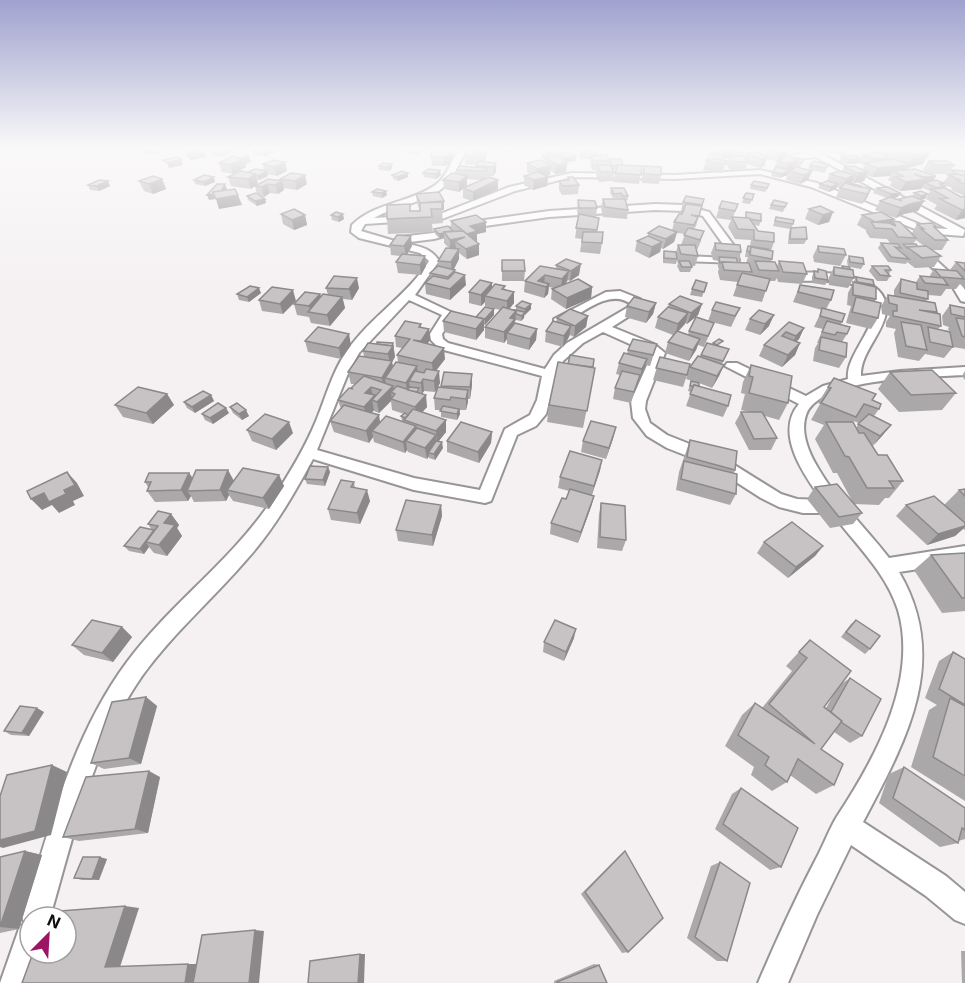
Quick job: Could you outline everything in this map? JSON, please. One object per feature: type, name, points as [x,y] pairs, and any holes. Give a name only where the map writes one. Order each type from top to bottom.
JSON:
[{"type":"street","points":[[40,905],[75,792],[97,734],[118,692],[158,640],[258,533],[319,430],[339,377],[354,351],[423,277],[434,261],[430,254],[424,251],[356,232],[357,225],[382,210],[422,194]]},
{"type":"street","points":[[361,221],[442,216],[499,194]]},
{"type":"street","points":[[838,194],[922,230],[963,233]]},
{"type":"street","points":[[889,194],[963,233]]},
{"type":"street","points":[[386,242],[434,236],[477,224],[549,214],[673,207],[706,214],[730,248],[738,272]]},
{"type":"street","points":[[913,244],[956,284],[965,299]]},
{"type":"street","points":[[687,259],[734,260]]},
{"type":"street","points":[[776,278],[828,276],[846,278],[863,282],[874,291],[880,312],[873,334],[854,363],[852,369],[855,381]]},
{"type":"street","points":[[307,452],[414,484],[485,497],[510,433],[514,429],[531,423],[539,414],[549,374],[564,352],[582,337],[624,316],[638,306],[638,303],[620,294],[606,295],[552,325]]},
{"type":"street","points":[[406,295],[449,314],[436,338],[444,346],[549,374]]},
{"type":"street","points":[[603,328],[650,347],[659,353],[642,390],[638,411],[640,419],[656,436],[716,462],[756,488],[784,502],[797,506],[836,506]]},
{"type":"street","points":[[732,366],[807,402]]},
{"type":"street","points":[[773,983],[799,920],[903,712],[911,672],[913,640],[910,619],[903,598],[885,566],[810,470],[797,434],[798,413],[807,402],[835,387],[855,381],[880,376],[965,371]]},
{"type":"street","points":[[885,566],[965,554]]},
{"type":"street","points":[[846,826],[936,886],[965,910]]},
{"type":"street","points":[[15,983],[21,965]]},
{"type":"building","points":[[214,194],[238,195],[216,199]]},
{"type":"building","points":[[257,194],[265,199],[255,201],[247,196]]},
{"type":"building","points":[[416,194],[440,194],[444,201],[420,203]]},
{"type":"building","points":[[745,194],[754,194],[752,200],[743,198]]},
{"type":"building","points":[[940,194],[965,196],[965,209],[962,210],[940,199],[948,198]]},
{"type":"building","points":[[686,196],[704,199],[702,205],[683,202]]},
{"type":"building","points":[[912,196],[924,201],[901,208],[880,201],[890,197],[902,201],[899,199]]},
{"type":"building","points":[[603,199],[625,199],[628,210],[605,207]]},
{"type":"building","points":[[578,200],[595,201],[597,208],[579,208]]},
{"type":"building","points":[[774,200],[787,203],[785,207],[771,205]]},
{"type":"building","points":[[722,201],[738,204],[735,211],[719,208]]},
{"type":"building","points":[[442,202],[442,209],[431,209],[432,217],[387,219],[387,205],[410,204],[410,211],[420,211],[420,203]]},
{"type":"building","points":[[686,204],[702,206],[699,216],[691,215],[698,217],[694,225],[674,222],[679,214],[682,214]]},
{"type":"building","points":[[820,206],[833,212],[823,215],[809,209]]},
{"type":"building","points":[[294,209],[305,215],[292,220],[281,214]]},
{"type":"building","points":[[336,212],[343,214],[338,217],[331,215]]},
{"type":"building","points":[[746,212],[761,214],[761,221],[746,218]]},
{"type":"building","points":[[881,212],[894,219],[875,222],[862,215]]},
{"type":"building","points":[[579,214],[599,218],[597,230],[576,228]]},
{"type":"building","points":[[476,215],[486,222],[470,226],[477,231],[467,234],[451,221]]},
{"type":"building","points":[[732,217],[749,218],[758,231],[774,233],[774,242],[754,240],[754,230],[738,229]]},
{"type":"building","points":[[776,217],[794,220],[793,224],[775,221]]},
{"type":"building","points":[[892,221],[900,222],[916,238],[898,237],[892,229],[875,228],[871,222],[889,223],[896,226]]},
{"type":"building","points":[[932,223],[948,240],[935,240],[917,224]]},
{"type":"building","points":[[448,226],[453,231],[439,234],[434,229]]},
{"type":"building","points":[[659,226],[677,232],[666,239],[648,233]]},
{"type":"building","points":[[806,227],[807,239],[790,239],[791,228]]},
{"type":"building","points":[[688,228],[704,231],[700,240],[684,235]]},
{"type":"building","points":[[463,231],[479,244],[466,249],[455,241],[465,237],[450,240],[444,232]]},
{"type":"building","points":[[583,232],[603,232],[602,243],[582,242]]},
{"type":"building","points":[[397,235],[411,236],[404,246],[390,245]]},
{"type":"building","points":[[648,236],[662,242],[652,247],[637,241]]},
{"type":"building","points":[[715,243],[740,245],[741,252],[716,250]]},
{"type":"building","points":[[881,243],[898,244],[901,248],[895,247],[909,259],[891,257]]},
{"type":"building","points":[[903,244],[916,244],[918,247],[907,248]]},
{"type":"building","points":[[678,245],[695,245],[698,256],[681,254]]},
{"type":"building","points":[[748,246],[768,249],[751,247],[750,252],[747,251]]},
{"type":"building","points":[[818,246],[844,249],[846,255],[819,252]]},
{"type":"building","points":[[926,246],[941,256],[922,258],[907,247]]},
{"type":"building","points":[[751,247],[773,251],[772,259],[750,255]]},
{"type":"building","points":[[446,248],[459,249],[451,262],[438,261]]},
{"type":"building","points":[[664,251],[676,252],[677,259],[664,258]]},
{"type":"building","points":[[402,254],[425,256],[420,265],[396,262]]},
{"type":"building","points":[[849,256],[863,258],[864,264],[850,262]]},
{"type":"building","points":[[719,257],[736,258],[738,263],[720,263]]},
{"type":"building","points":[[566,259],[581,264],[571,271],[556,265]]},
{"type":"building","points":[[502,260],[524,260],[525,271],[502,271]]},
{"type":"building","points":[[679,261],[689,261],[692,267],[682,267]]},
{"type":"building","points":[[755,261],[775,262],[779,271],[759,270]]},
{"type":"building","points":[[779,261],[803,263],[807,274],[783,272]]},
{"type":"building","points":[[722,262],[749,263],[752,272],[724,270]]},
{"type":"building","points":[[956,262],[965,263],[965,271]]},
{"type":"building","points":[[438,266],[455,270],[448,277],[430,273]]},
{"type":"building","points":[[540,266],[569,271],[562,279],[545,275],[538,281],[549,284],[546,287],[525,281]]},
{"type":"building","points":[[872,266],[888,266],[891,270],[885,270],[890,276],[880,275]]},
{"type":"building","points":[[834,267],[853,270],[854,278],[834,275]]},
{"type":"building","points":[[818,269],[826,271],[828,280],[815,278],[814,271],[818,272]]},
{"type":"building","points":[[934,269],[957,271],[964,279],[941,277]]},
{"type":"building","points":[[455,272],[465,275],[450,289],[425,283],[433,276],[448,279]]},
{"type":"building","points":[[742,273],[770,279],[766,291],[737,285]]},
{"type":"building","points":[[334,276],[357,278],[349,289],[326,288]]},
{"type":"building","points":[[920,276],[943,278],[948,285],[925,283]]},
{"type":"building","points":[[856,277],[873,280],[874,285],[857,282]]},
{"type":"building","points":[[578,279],[592,287],[567,298],[552,289]]},
{"type":"building","points":[[901,279],[917,283],[917,289],[928,291],[928,299],[900,293]]},
{"type":"building","points":[[480,280],[492,283],[481,295],[469,292]]},
{"type":"building","points":[[696,280],[707,283],[704,292],[692,289]]},
{"type":"building","points":[[853,282],[876,287],[876,299],[853,295]]},
{"type":"building","points":[[495,284],[505,286],[502,289],[514,292],[507,301],[485,296]]},
{"type":"building","points":[[800,285],[834,290],[831,300],[798,292]]},
{"type":"building","points":[[250,286],[259,288],[247,297],[237,294]]},
{"type":"building","points":[[272,287],[293,290],[280,304],[259,300]]},
{"type":"building","points":[[305,292],[320,294],[309,306],[294,304]]},
{"type":"building","points":[[323,294],[342,297],[327,315],[308,312]]},
{"type":"building","points":[[888,295],[935,303],[937,312],[919,310],[940,314],[941,326],[893,316],[893,311],[897,311],[897,305],[889,303]]},
{"type":"building","points":[[680,296],[702,304],[691,313],[669,304]]},
{"type":"building","points":[[634,297],[656,303],[649,312],[627,306]]},
{"type":"building","points":[[856,297],[881,303],[878,318],[852,312]]},
{"type":"building","points":[[522,301],[531,304],[525,309],[516,306]]},
{"type":"building","points":[[716,302],[740,308],[735,316],[712,310]]},
{"type":"building","points":[[950,305],[965,308],[965,317],[951,314]]},
{"type":"building","points":[[485,307],[494,309],[485,319],[476,317]]},
{"type":"building","points":[[503,307],[516,311],[510,318],[515,319],[504,332],[485,327]]},
{"type":"building","points":[[668,307],[688,313],[678,324],[658,317]]},
{"type":"building","points":[[822,308],[845,314],[842,322],[820,316]]},
{"type":"building","points":[[570,309],[588,316],[575,326],[557,318]]},
{"type":"building","points":[[515,310],[525,312],[522,316],[516,314]]},
{"type":"building","points":[[759,310],[774,315],[765,324],[750,319]]},
{"type":"building","points":[[451,311],[484,319],[476,329],[443,321]]},
{"type":"building","points":[[696,317],[714,323],[708,336],[689,331]]},
{"type":"building","points":[[956,318],[965,319],[965,337],[962,336]]},
{"type":"building","points":[[405,321],[421,324],[419,327],[429,329],[421,341],[413,340],[444,348],[432,363],[397,355],[410,339],[395,336]]},
{"type":"building","points":[[553,321],[571,326],[564,336],[546,331]]},
{"type":"building","points":[[827,321],[850,327],[847,334],[837,332],[835,335],[822,332]]},
{"type":"building","points":[[789,322],[804,328],[796,336],[786,332],[782,336],[800,343],[788,355],[764,345]]},
{"type":"building","points":[[901,322],[921,325],[927,350],[906,346]]},
{"type":"building","points":[[515,323],[537,329],[530,339],[507,333]]},
{"type":"building","points":[[318,327],[349,334],[339,348],[305,341]]},
{"type":"building","points":[[928,327],[950,332],[953,347],[930,342]]},
{"type":"building","points":[[677,331],[700,339],[693,350],[668,342]]},
{"type":"building","points":[[821,337],[847,343],[846,357],[819,350]]},
{"type":"building","points":[[633,339],[657,344],[653,355],[628,350]]},
{"type":"building","points":[[719,339],[723,341],[717,345],[713,343]]},
{"type":"building","points":[[377,342],[393,343],[392,346],[377,344]]},
{"type":"building","points":[[368,343],[393,346],[388,354],[363,351]]},
{"type":"building","points":[[707,343],[729,349],[723,361],[701,355]]},
{"type":"building","points":[[624,353],[647,359],[642,369],[619,363]]},
{"type":"building","points":[[570,355],[594,359],[593,367],[568,364]]},
{"type":"building","points":[[359,356],[392,361],[382,378],[348,372]]},
{"type":"building","points":[[698,356],[724,365],[717,376],[690,367]]},
{"type":"building","points":[[660,357],[690,364],[687,375],[656,368]]},
{"type":"building","points":[[396,362],[417,366],[406,383],[385,378]]},
{"type":"building","points":[[558,362],[595,368],[587,411],[549,405]]},
{"type":"building","points":[[751,365],[792,376],[788,403],[749,393],[753,377],[749,376]]},
{"type":"building","points":[[426,369],[439,371],[434,381],[423,379],[421,383],[409,381],[415,371],[424,373]]},
{"type":"building","points":[[932,370],[956,393],[911,395],[890,372]]},
{"type":"building","points":[[622,371],[640,375],[634,392],[615,388]]},
{"type":"building","points":[[444,372],[472,374],[470,387],[441,386]]},
{"type":"building","points":[[364,376],[393,386],[377,402],[372,400],[381,390],[371,387],[365,393],[375,395],[364,407],[338,400],[349,388],[353,389],[351,388]]},
{"type":"building","points":[[834,378],[876,394],[872,400],[881,404],[879,409],[864,404],[856,417],[821,403],[831,388],[828,387]]},
{"type":"building","points":[[691,381],[699,383],[699,386],[690,386]]},
{"type":"building","points":[[694,385],[731,395],[728,406],[690,394]]},
{"type":"building","points":[[397,386],[426,395],[415,407],[391,399],[395,394],[391,392]]},
{"type":"building","points":[[138,387],[167,394],[146,413],[115,405]]},
{"type":"building","points":[[409,387],[419,388],[417,392],[408,390]]},
{"type":"building","points":[[438,387],[468,390],[466,399],[434,398]]},
{"type":"building","points":[[203,391],[211,395],[192,407],[184,402]]},
{"type":"building","points":[[218,403],[226,408],[210,418],[202,414]]},
{"type":"building","points":[[237,403],[246,410],[239,414],[230,407]]},
{"type":"building","points":[[344,405],[379,415],[366,431],[330,421]]},
{"type":"building","points":[[443,406],[459,409],[457,414],[440,411]]},
{"type":"building","points":[[413,409],[446,420],[436,431],[404,420]]},
{"type":"building","points":[[741,412],[762,412],[777,438],[754,439]]},
{"type":"building","points":[[265,414],[289,422],[272,439],[247,430]]},
{"type":"building","points":[[869,414],[891,425],[880,436],[858,424]]},
{"type":"building","points":[[386,416],[416,426],[403,442],[372,431]]},
{"type":"building","points":[[591,421],[616,427],[609,448],[583,441]]},
{"type":"building","points":[[461,422],[492,432],[478,452],[447,441]]},
{"type":"building","points":[[826,422],[853,422],[859,433],[864,433],[878,455],[887,455],[903,481],[889,481],[894,488],[867,488],[849,457],[845,456]]},
{"type":"building","points":[[417,428],[436,435],[425,448],[406,441]]},
{"type":"building","points":[[690,440],[737,451],[735,470],[687,457]]},
{"type":"building","points":[[436,441],[442,442],[434,454],[428,453]]},
{"type":"building","points":[[570,451],[602,460],[594,486],[560,477]]},
{"type":"building","points":[[684,461],[737,474],[736,494],[681,479]]},
{"type":"building","points":[[310,466],[328,467],[323,480],[305,479]]},
{"type":"building","points":[[243,468],[279,475],[263,498],[227,490]]},
{"type":"building","points":[[196,470],[228,470],[220,490],[187,491]]},
{"type":"building","points":[[67,472],[75,485],[64,490],[66,494],[49,502],[44,493],[31,499],[27,491]]},
{"type":"building","points":[[149,473],[189,473],[181,490],[147,491],[151,482],[145,482]]},
{"type":"building","points":[[341,480],[354,482],[351,487],[367,490],[357,513],[328,509]]},
{"type":"building","points":[[837,484],[862,513],[839,517],[815,487]]},
{"type":"building","points":[[570,489],[594,496],[581,532],[551,523],[562,498],[566,499]]},
{"type":"building","points":[[934,496],[965,523],[965,526],[938,534],[906,505]]},
{"type":"building","points":[[406,500],[441,505],[432,535],[396,530]]},
{"type":"building","points":[[601,503],[625,506],[626,540],[600,537]]},
{"type":"building","points":[[158,511],[171,514],[164,523],[175,525],[159,545],[146,542],[158,526],[148,524]]},
{"type":"building","points":[[792,522],[823,546],[796,567],[764,542]]},
{"type":"building","points":[[140,527],[154,530],[140,549],[124,546]]},
{"type":"building","points":[[965,553],[965,598],[962,598],[931,555]]},
{"type":"building","points":[[92,620],[122,627],[102,653],[72,645]]},
{"type":"building","points":[[555,620],[576,629],[566,652],[544,642]]},
{"type":"building","points":[[856,620],[880,636],[870,649],[846,632]]},
{"type":"building","points":[[810,640],[851,671],[824,707],[842,721],[821,749],[843,764],[834,785],[798,759],[787,782],[765,765],[769,757],[738,735],[755,703],[815,744],[769,704],[807,658],[799,652]]},
{"type":"building","points":[[953,652],[965,659],[965,705],[939,689]]},
{"type":"building","points":[[850,678],[881,699],[862,736],[831,712]]},
{"type":"building","points":[[146,697],[129,758],[91,763],[112,702]]},
{"type":"building","points":[[950,698],[965,706],[965,776],[933,757]]},
{"type":"building","points":[[20,706],[37,708],[22,733],[4,731]]},
{"type":"building","points":[[52,765],[35,831],[0,840],[0,796],[7,775]]},
{"type":"building","points":[[904,767],[965,808],[965,830],[962,828],[958,843],[893,798]]},
{"type":"building","points":[[149,771],[135,829],[63,837],[86,777]]},
{"type":"building","points":[[741,788],[798,828],[781,867],[723,824]]},
{"type":"building","points":[[25,851],[0,927],[0,857]]},
{"type":"building","points":[[625,851],[663,918],[628,952],[585,892]]},
{"type":"building","points":[[83,857],[100,857],[92,879],[74,878]]},
{"type":"building","points":[[720,862],[750,883],[727,961],[695,937]]},
{"type":"building","points":[[125,906],[105,967],[188,964],[185,983],[22,983],[29,965],[78,965],[78,910]]},
{"type":"building","points":[[255,930],[249,983],[193,983],[202,935]]},
{"type":"building","points":[[360,954],[358,983],[308,983],[310,961]]},
{"type":"building","points":[[599,965],[607,983],[557,983],[557,982]]}]
